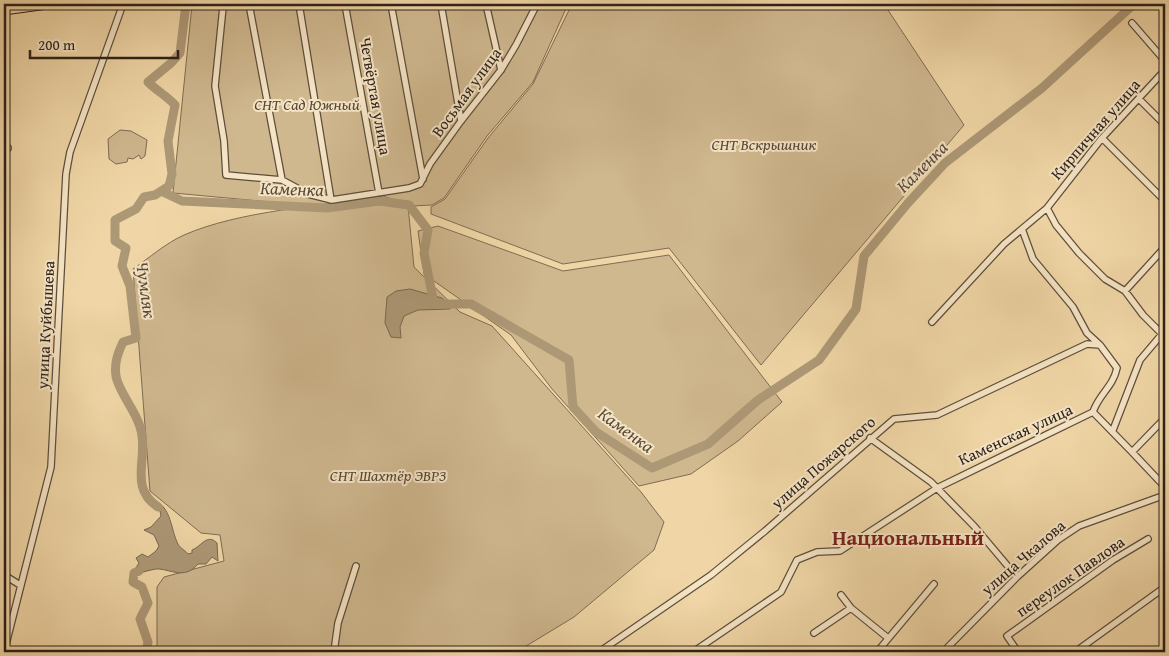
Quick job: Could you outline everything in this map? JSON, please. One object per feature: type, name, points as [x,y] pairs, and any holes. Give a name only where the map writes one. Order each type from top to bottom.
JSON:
[{"type":"main road","points":[[4,11],[55,4]]},
{"type":"street","name":"улица Куйбышева","points":[[4,652],[51,467],[66,174],[70,152],[123,4]]},
{"type":"street","points":[[238,4],[222,7],[215,86],[224,141],[226,175],[282,180],[308,194],[331,200],[409,188],[420,184],[423,180],[391,4]]},
{"type":"street","points":[[249,4],[282,180]]},
{"type":"street","points":[[299,4],[331,200]]},
{"type":"street","name":"Четвёртая улица","points":[[345,4],[379,193]]},
{"type":"street","points":[[441,4],[461,121]]},
{"type":"street","points":[[486,4],[501,70]]},
{"type":"street","name":"Восьмая улица","points":[[423,180],[430,164],[501,70],[537,4]]},
{"type":"street","points":[[1132,23],[1165,61]]},
{"type":"street","name":"Кирпичная улица","points":[[932,322],[1004,244],[1047,208],[1102,138],[1165,70]]},
{"type":"street","points":[[1138,99],[1165,125]]},
{"type":"street","points":[[1102,138],[1165,201]]},
{"type":"street","points":[[1047,208],[1056,225],[1079,253],[1105,279],[1124,291],[1143,315],[1162,334],[1140,360],[1113,430]]},
{"type":"street","points":[[1022,229],[1034,259],[1073,307],[1087,333],[1100,345],[1117,368],[1114,381],[1096,404],[1093,412]]},
{"type":"street","points":[[1124,291],[1165,247]]},
{"type":"street","name":"улица Пожарского","points":[[599,652],[711,574],[765,531],[894,419],[937,415],[1087,344],[1100,345]]},
{"type":"street","name":"Каменская улица","points":[[693,652],[781,592],[797,560],[818,552],[840,551],[937,488],[1093,412],[1113,430],[1165,487]]},
{"type":"street","points":[[1132,452],[1165,418]]},
{"type":"street","points":[[870,438],[937,488],[974,526],[1016,577]]},
{"type":"street","name":"улица Чкалова","points":[[943,652],[1016,577],[1058,540],[1080,526],[1165,495]]},
{"type":"street","name":"переулок Павлова","points":[[1018,652],[1007,636],[1114,560],[1148,539]]},
{"type":"street","points":[[334,652],[338,623],[356,566]]},
{"type":"street","points":[[4,574],[20,585]]},
{"type":"street","points":[[877,652],[934,584]]},
{"type":"street","points":[[1076,652],[1165,588]]},
{"type":"street","points":[[841,595],[851,608],[888,638]]},
{"type":"street","points":[[814,633],[851,608]]},
{"type":"green space","name":"СНТ Сад Южный","points":[[568,4],[533,82],[487,136],[444,198],[432,205],[412,206],[383,196],[314,206],[173,193],[192,5]]},
{"type":"green space","name":"СНТ Вскрышник","points":[[572,4],[884,4],[964,125],[761,365],[669,248],[563,264],[431,214],[431,207],[445,199],[488,138],[533,84]]},
{"type":"green space","points":[[120,130],[131,131],[147,140],[145,156],[141,159],[139,155],[133,159],[128,158],[127,162],[116,164],[109,159],[108,139]]},
{"type":"green space","name":"СНТ Шахтёр ЭВРЗ","points":[[382,198],[408,206],[414,267],[460,312],[492,326],[641,492],[664,522],[654,550],[574,617],[518,651],[157,652],[157,587],[164,577],[224,561],[220,535],[201,533],[150,491],[133,269],[177,238],[230,220],[308,206]]},
{"type":"green space","points":[[438,226],[563,271],[669,255],[782,402],[738,441],[691,474],[639,486],[552,389],[511,335],[424,274],[418,231]]},
{"type":"shaded area","points":[[410,289],[442,298],[451,306],[450,309],[418,310],[404,316],[400,327],[401,338],[391,337],[385,323],[387,297],[396,291]]},
{"type":"shaded area","points":[[150,499],[157,502],[166,511],[180,547],[188,554],[192,553],[192,550],[204,541],[213,540],[217,543],[218,561],[212,557],[206,564],[198,564],[187,572],[156,569],[137,574],[135,579],[132,579],[132,574],[139,563],[136,558],[142,554],[148,557],[159,546],[154,535],[144,530],[151,527],[161,516],[160,511],[145,501]]},
{"type":"waterway","name":"Чумляк","points":[[158,507],[149,500],[144,492],[141,474],[142,436],[137,420],[116,376],[117,358],[123,342],[136,338],[130,286],[122,266],[126,248],[115,241],[115,220],[136,209],[144,197],[155,195],[169,186],[172,174],[168,141],[175,105],[148,82],[180,53],[186,4]]},
{"type":"waterway","name":"Каменка","points":[[161,191],[182,201],[327,208],[379,201],[409,205],[428,230],[424,253],[434,304],[471,304],[569,360],[573,407],[596,432],[652,468],[708,444],[758,400],[819,360],[856,309],[864,256],[908,203],[945,163],[1042,88],[1134,4]]},
{"type":"waterway","name":"Чумляк","points":[[139,571],[134,573],[133,582],[142,587],[148,603],[140,619],[148,642],[146,652]]},
{"type":"district","name":"Национальный","points":[[908,538]]}]
